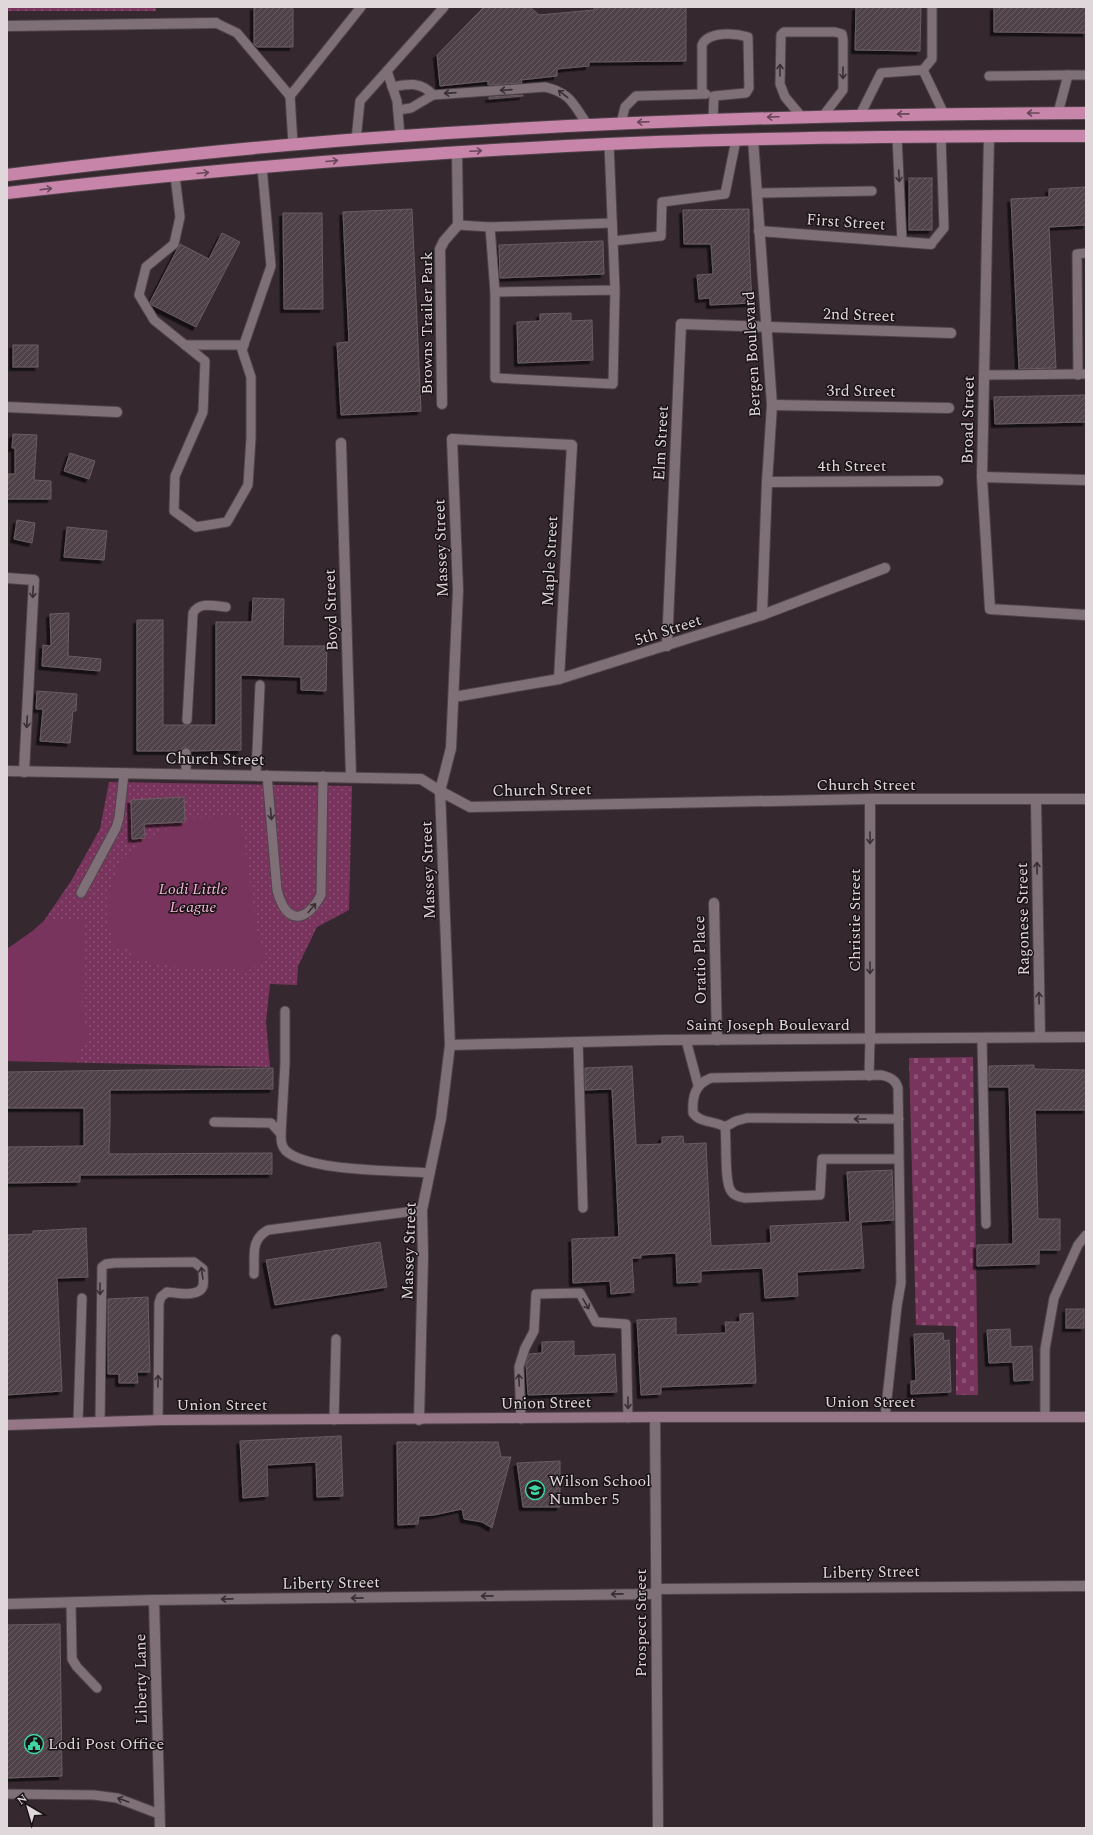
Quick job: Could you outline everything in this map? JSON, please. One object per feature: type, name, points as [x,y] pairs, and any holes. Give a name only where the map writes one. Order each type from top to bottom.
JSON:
[{"type":"highway","points":[[7,175],[293,144],[587,124],[801,116],[1086,113]]},
{"type":"highway","points":[[7,193],[262,168],[457,152],[609,144],[753,139],[1086,136]]},
{"type":"street","points":[[7,26],[216,23]]},
{"type":"street","name":"Broad Street","points":[[989,136],[982,477],[990,609],[1086,615]]},
{"type":"street","name":"Bergen Boulevard","points":[[753,139],[765,327],[772,405],[767,482],[762,616]]},
{"type":"street","points":[[457,152],[458,225]]},
{"type":"street","name":"Browns Trailer Park","points":[[442,404],[440,250],[444,241],[458,225]]},
{"type":"street","name":"First Street","points":[[759,231],[931,244]]},
{"type":"street","name":"Elm Street","points":[[667,646],[682,324],[765,327]]},
{"type":"street","name":"2nd Street","points":[[765,327],[951,333]]},
{"type":"street","name":"3rd Street","points":[[772,405],[949,408]]},
{"type":"street","points":[[7,407],[117,412]]},
{"type":"street","name":"Massey Street","points":[[419,1420],[423,1256],[422,1210],[441,1118],[450,1045],[440,791],[451,748],[458,590],[452,439],[572,445]]},
{"type":"street","name":"Boyd Street","points":[[341,443],[351,776]]},
{"type":"street","name":"Maple Street","points":[[559,679],[572,445]]},
{"type":"street","points":[[982,477],[1086,480]]},
{"type":"street","name":"4th Street","points":[[767,482],[938,481]]},
{"type":"street","name":"5th Street","points":[[454,697],[559,679],[762,616],[885,568]]},
{"type":"street","points":[[7,578],[34,580],[24,772]]},
{"type":"street","name":"Church Street","points":[[7,772],[421,778],[440,791],[470,807],[870,800],[1086,799]]},
{"type":"street","name":"Christie Street","points":[[870,800],[870,1040]]},
{"type":"street","name":"Ragonese Street","points":[[1036,800],[1040,1037]]},
{"type":"street","name":"Oratio Place","points":[[714,903],[717,1040]]},
{"type":"street","name":"Saint Joseph Boulevard","points":[[450,1045],[686,1040],[870,1040],[1086,1037]]},
{"type":"street","name":"Union Street","points":[[7,1425],[158,1420],[419,1420],[655,1417],[1086,1417]]},
{"type":"street","name":"Prospect Street","points":[[655,1417],[658,1828]]},
{"type":"street","name":"Liberty Street","points":[[7,1604],[656,1591],[1086,1586]]},
{"type":"street","name":"Liberty Lane","points":[[154,1600],[160,1828]]},
{"type":"lane","points":[[290,96],[361,7]]},
{"type":"lane","points":[[356,140],[360,101],[444,7]]},
{"type":"lane","points":[[860,115],[881,73],[923,70],[932,59],[932,7]]},
{"type":"lane","points":[[216,23],[237,32],[290,96],[293,144]]},
{"type":"lane","points":[[801,116],[785,98],[780,84],[781,35],[784,32],[835,32],[842,34],[843,90],[823,116]]},
{"type":"lane","points":[[621,123],[625,107],[636,96],[702,93],[714,96],[746,93],[749,88],[748,37],[740,35],[712,36],[704,40],[702,45],[702,93]]},
{"type":"lane","points":[[923,70],[944,114]]},
{"type":"lane","points":[[387,71],[398,110],[400,136]]},
{"type":"lane","points":[[1058,113],[1068,75]]},
{"type":"lane","points":[[989,76],[1086,75]]},
{"type":"lane","points":[[392,87],[410,83],[428,89],[433,94]]},
{"type":"lane","points":[[398,110],[411,108],[433,94],[545,87],[559,90],[567,95],[587,124]]},
{"type":"lane","points":[[713,119],[714,96]]},
{"type":"lane","points":[[897,137],[902,242]]},
{"type":"lane","points":[[931,244],[944,228],[941,137]]},
{"type":"lane","points":[[613,241],[661,236],[662,202],[725,194],[736,140]]},
{"type":"lane","points":[[490,227],[495,292],[495,378],[614,384],[615,290],[609,144]]},
{"type":"lane","points":[[175,176],[180,216],[174,244],[146,267],[139,295],[154,320],[205,361],[203,412],[175,476],[174,511],[196,527],[227,522],[248,486],[251,438],[251,377],[242,350],[271,266],[262,168]]},
{"type":"lane","points":[[757,193],[872,191]]},
{"type":"lane","points":[[458,225],[490,227],[612,223]]},
{"type":"lane","points":[[984,375],[1082,374],[1077,254],[1086,253]]},
{"type":"lane","points":[[495,292],[615,290]]},
{"type":"lane","points":[[185,345],[244,345]]},
{"type":"lane","points":[[187,720],[193,613],[195,609],[204,605],[226,607]]},
{"type":"lane","points":[[256,775],[260,685]]},
{"type":"lane","points":[[186,753],[186,774]]},
{"type":"lane","points":[[81,893],[116,828],[119,818],[124,774]]},
{"type":"lane","points":[[268,775],[277,890],[280,902],[286,912],[295,916],[307,914],[314,908],[321,895],[323,776]]},
{"type":"lane","points":[[285,1011],[285,1063],[281,1134],[281,1142],[285,1150],[295,1156],[316,1163],[343,1168],[430,1173]]},
{"type":"lane","points":[[982,1039],[986,1224]]},
{"type":"lane","points":[[686,1040],[698,1085]]},
{"type":"lane","points":[[869,1076],[870,1040]]},
{"type":"lane","points":[[578,1042],[583,1208]]},
{"type":"lane","points":[[885,1417],[897,1306],[901,1283],[899,1119],[897,1083],[888,1076],[881,1075],[711,1078],[698,1085],[694,1092],[693,1113],[701,1120],[720,1123],[725,1127],[727,1183],[731,1192],[738,1196],[745,1198],[820,1195],[822,1159],[899,1159]]},
{"type":"lane","points":[[725,1127],[736,1121],[747,1118],[899,1119]]},
{"type":"lane","points":[[214,1122],[271,1123],[281,1134]]},
{"type":"lane","points":[[254,1274],[255,1242],[260,1235],[268,1230],[422,1210]]},
{"type":"lane","points":[[1045,1417],[1045,1349],[1054,1298],[1078,1245],[1086,1235]]},
{"type":"lane","points":[[100,1422],[102,1267],[106,1264],[114,1263],[194,1262],[202,1269],[203,1286],[195,1293],[167,1292],[161,1297],[159,1303],[158,1420]]},
{"type":"lane","points":[[521,1419],[519,1367],[525,1348],[534,1331],[536,1294],[580,1293],[596,1322],[626,1324],[628,1418]]},
{"type":"lane","points":[[78,1423],[82,1298]]},
{"type":"lane","points":[[334,1420],[336,1339]]},
{"type":"lane","points":[[70,1603],[72,1658],[77,1667],[97,1688]]},
{"type":"lane","points":[[7,1794],[94,1795],[117,1798],[159,1814]]},
{"type":"green space","points":[[7,7],[156,7],[156,11],[7,11]]},
{"type":"green space","name":"Lodi Little League","points":[[109,782],[352,786],[349,910],[317,927],[298,966],[297,985],[270,984],[266,1022],[270,1067],[7,1061],[7,949],[41,925],[71,881],[100,829]]},
{"type":"green space","points":[[240,817],[260,946],[267,956],[247,972],[230,967],[178,967],[133,959],[133,949],[114,949],[108,921],[109,895],[121,859],[151,837],[191,818]]},
{"type":"green space","points":[[46,919],[84,919],[82,1006],[89,1042],[80,1051],[75,1062],[7,1061],[7,949],[29,934]]},
{"type":"green space","points":[[973,1057],[978,1395],[956,1395],[956,1326],[916,1325],[909,1058]]},
{"type":"building","points":[[254,7],[293,7],[293,47],[257,47],[254,44]]},
{"type":"building","points":[[484,7],[530,7],[539,15],[594,10],[594,7],[686,7],[686,61],[589,62],[589,66],[557,69],[557,76],[521,80],[522,83],[488,85],[488,81],[440,86],[437,55]]},
{"type":"building","points":[[856,7],[921,7],[920,51],[855,50]]},
{"type":"building","points":[[994,7],[1086,7],[1086,33],[994,32]]},
{"type":"building","points":[[523,96],[489,99],[489,97]]},
{"type":"building","points":[[909,178],[932,178],[932,230],[909,230]]},
{"type":"building","points":[[1086,187],[1086,225],[1049,227],[1056,368],[1019,369],[1011,199],[1049,197],[1049,189]]},
{"type":"building","points":[[412,209],[421,411],[341,415],[337,343],[349,342],[343,212]]},
{"type":"building","points":[[749,209],[752,303],[710,305],[710,298],[699,299],[697,275],[713,274],[711,244],[684,244],[683,210]]},
{"type":"building","points":[[283,213],[322,213],[323,309],[284,309]]},
{"type":"building","points":[[222,233],[240,242],[196,327],[152,305],[150,302],[180,244],[209,259]]},
{"type":"building","points":[[603,241],[604,274],[500,278],[499,245]]},
{"type":"building","points":[[571,313],[571,321],[592,320],[593,360],[518,363],[517,322],[540,321],[540,314]]},
{"type":"building","points":[[13,345],[38,345],[38,367],[13,367]]},
{"type":"building","points":[[1086,395],[1086,422],[995,424],[994,397]]},
{"type":"building","points":[[13,434],[37,435],[34,480],[51,481],[51,499],[7,499],[8,474],[15,474],[15,448],[12,448]]},
{"type":"building","points":[[70,453],[95,461],[89,479],[64,471]]},
{"type":"building","points":[[17,520],[35,523],[32,543],[14,539]]},
{"type":"building","points":[[67,527],[107,531],[104,560],[64,557]]},
{"type":"building","points":[[253,598],[284,599],[283,646],[327,646],[326,691],[301,690],[301,677],[241,675],[241,750],[191,751],[186,747],[181,751],[137,751],[137,620],[163,620],[163,725],[216,725],[216,622],[252,622]]},
{"type":"building","points":[[69,613],[68,656],[101,659],[100,671],[42,666],[43,645],[51,646],[50,614]]},
{"type":"building","points":[[37,691],[77,694],[76,711],[73,711],[70,743],[40,741],[43,709],[36,709]]},
{"type":"building","points":[[184,797],[185,822],[144,824],[145,838],[132,839],[131,800]]},
{"type":"building","points":[[1034,1065],[1034,1069],[1086,1070],[1086,1110],[1035,1110],[1038,1219],[1060,1219],[1060,1250],[1039,1250],[1039,1264],[977,1266],[977,1245],[1013,1244],[1009,1087],[989,1087],[989,1066]]},
{"type":"building","points":[[632,1066],[636,1145],[662,1144],[662,1137],[683,1136],[684,1144],[706,1143],[711,1246],[771,1243],[770,1226],[850,1222],[847,1172],[892,1170],[894,1220],[861,1222],[864,1268],[797,1272],[798,1296],[765,1298],[763,1268],[701,1271],[701,1282],[677,1283],[676,1253],[641,1255],[641,1258],[632,1258],[634,1292],[611,1294],[610,1281],[573,1283],[572,1239],[619,1237],[612,1089],[585,1090],[585,1068]]},
{"type":"building","points":[[273,1068],[273,1089],[110,1090],[109,1154],[272,1153],[272,1174],[80,1175],[80,1182],[7,1183],[7,1147],[84,1146],[84,1108],[7,1108],[7,1072]]},
{"type":"building","points":[[86,1228],[88,1277],[57,1278],[62,1391],[7,1395],[7,1235],[33,1234],[33,1231]]},
{"type":"building","points":[[380,1242],[387,1287],[275,1305],[266,1260]]},
{"type":"building","points":[[148,1297],[150,1372],[137,1372],[138,1383],[119,1383],[119,1374],[108,1374],[108,1299]]},
{"type":"building","points":[[1066,1309],[1084,1309],[1084,1328],[1066,1328]]},
{"type":"building","points":[[753,1313],[756,1383],[661,1387],[661,1394],[641,1395],[637,1320],[676,1318],[676,1335],[726,1333],[725,1322],[740,1322],[740,1314]]},
{"type":"building","points":[[1010,1329],[1011,1347],[1032,1346],[1033,1380],[1014,1381],[1013,1362],[989,1363],[987,1330]]},
{"type":"building","points":[[943,1333],[944,1341],[949,1340],[951,1392],[911,1394],[911,1381],[916,1381],[914,1334]]},
{"type":"building","points":[[574,1341],[574,1356],[615,1354],[617,1392],[528,1395],[526,1363],[529,1354],[542,1353],[542,1342]]},
{"type":"building","points":[[341,1436],[343,1496],[317,1497],[316,1462],[267,1465],[268,1496],[243,1498],[240,1441]]},
{"type":"building","points":[[397,1442],[498,1442],[501,1457],[511,1457],[492,1528],[482,1522],[464,1519],[462,1509],[434,1515],[419,1516],[418,1524],[398,1525]]},
{"type":"building","points":[[560,1461],[560,1507],[523,1507],[517,1463]]},
{"type":"building","points":[[60,1624],[62,1776],[7,1778],[7,1625]]},
{"type":"place","name":"Wilson School Number 5","points":[[535,1490]]},
{"type":"place","name":"Lodi Post Office","points":[[34,1744]]}]
